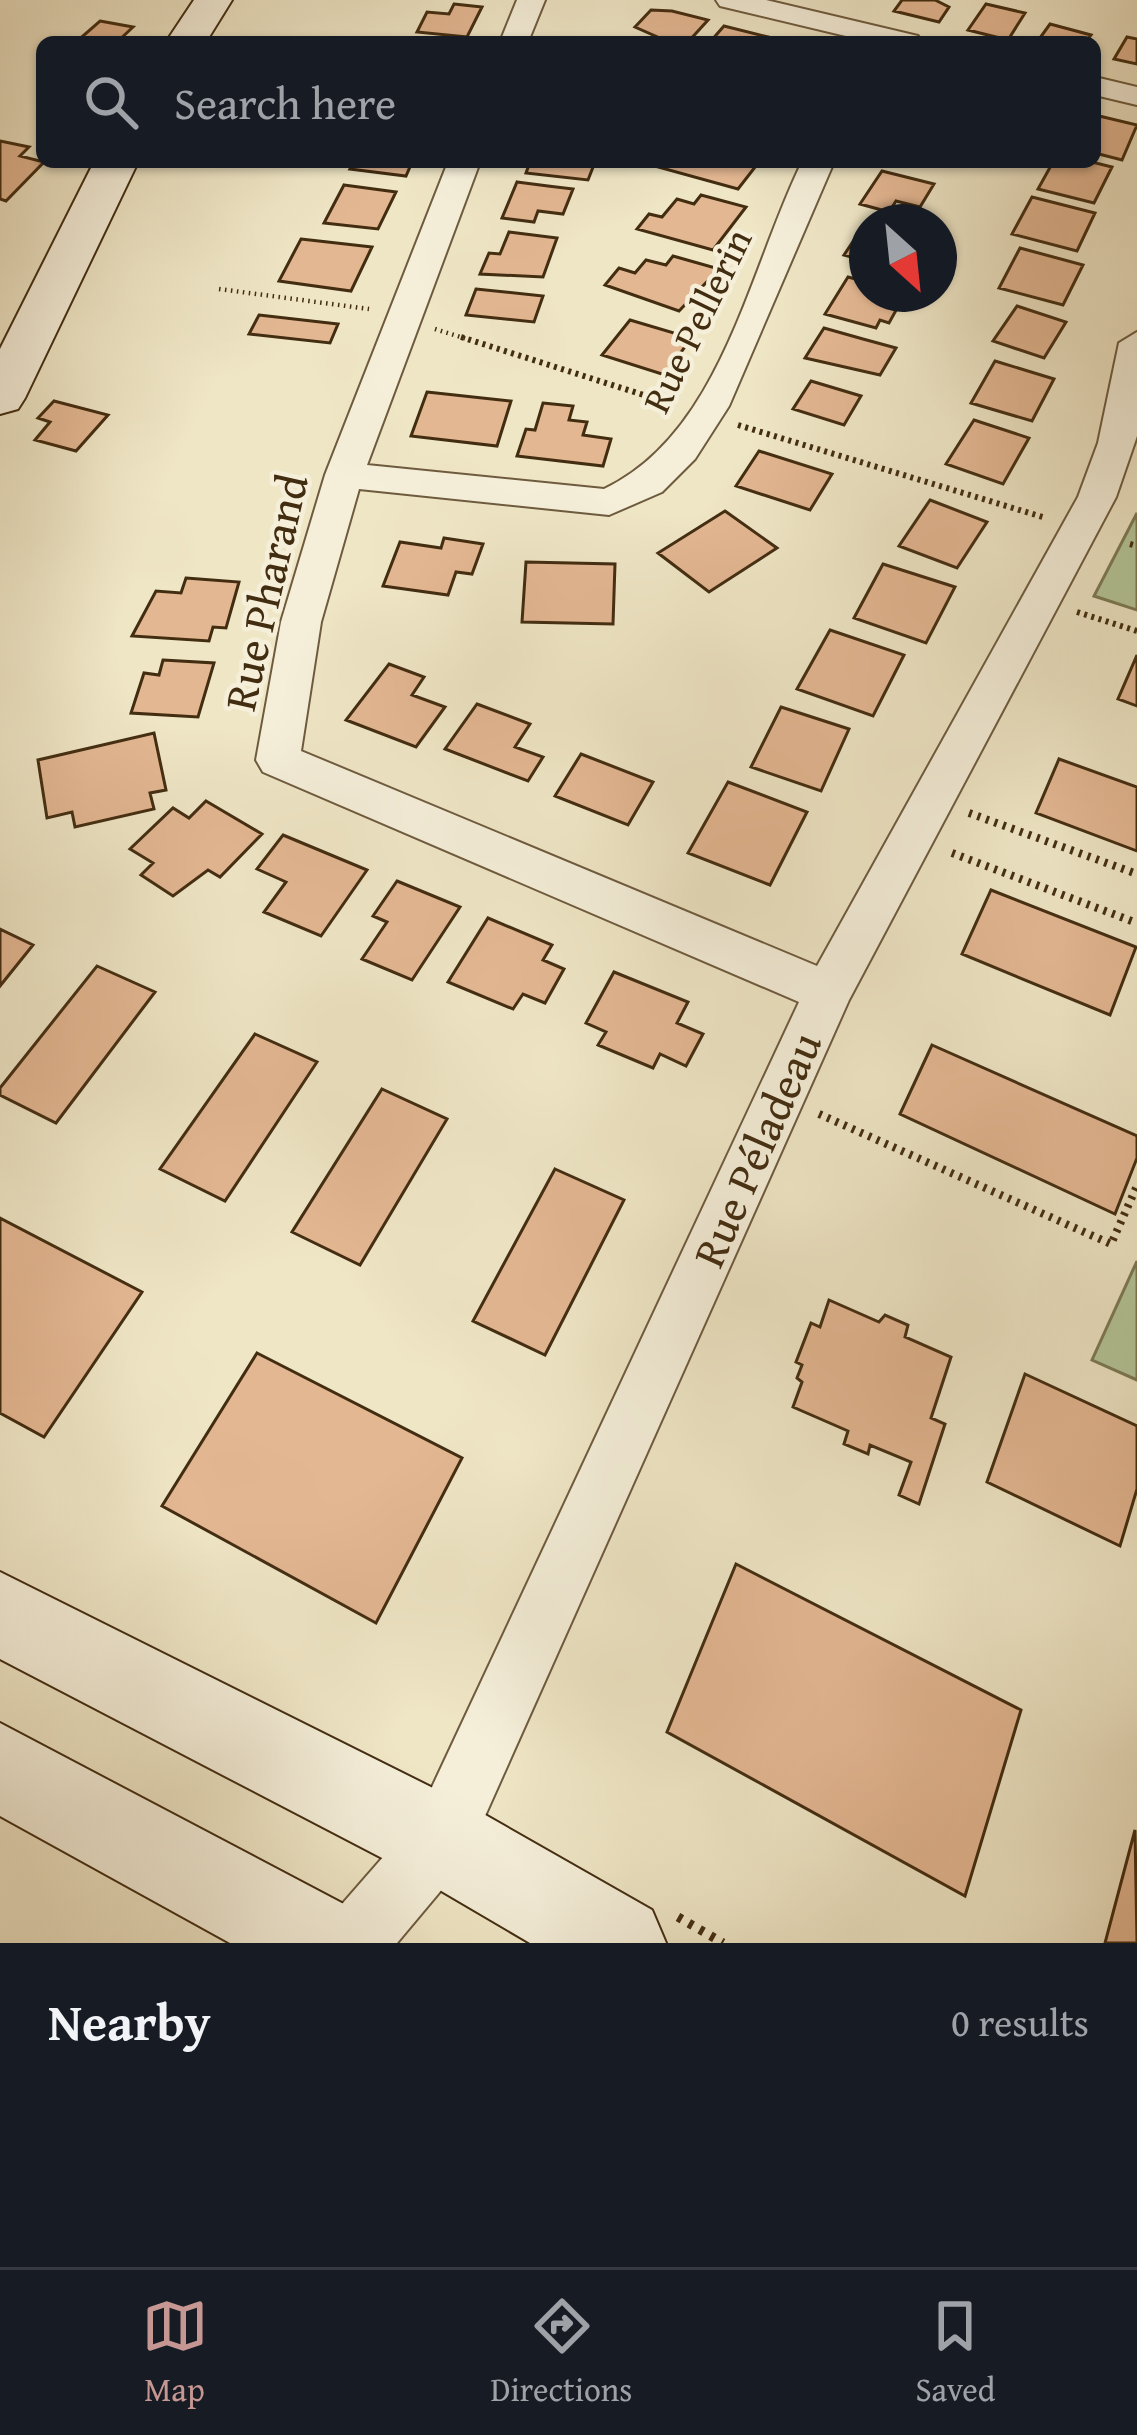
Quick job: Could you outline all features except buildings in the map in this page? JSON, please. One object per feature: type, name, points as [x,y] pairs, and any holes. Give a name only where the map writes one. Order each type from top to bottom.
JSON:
[{"type":"street","points":[[190,36],[213,0]]},
{"type":"street","points":[[516,36],[531,0]]},
{"type":"street","points":[[730,0],[880,36]]},
{"type":"street","points":[[1101,88],[1137,97]]},
{"type":"street","points":[[0,398],[113,168]]},
{"type":"street","name":"Rue Pharand","points":[[462,168],[344,475],[301,622],[278,760],[827,992]]},
{"type":"street","name":"Rue Pellerin","points":[[344,475],[609,502],[639,495],[679,457],[749,332],[816,168]]},
{"type":"street","name":"Rue Péladeau","points":[[353,1943],[441,1840],[827,992],[1097,497],[1118,443],[1137,344]]},
{"type":"street","points":[[0,1614],[441,1840],[619,1943]]},
{"type":"street","points":[[0,1767],[322,1943]]},
{"type":"path","points":[[219,289],[402,318],[1047,518]]},
{"type":"path","points":[[1041,601],[1137,631]]},
{"type":"path","points":[[921,819],[1137,874]]},
{"type":"path","points":[[921,819],[1137,923]]},
{"type":"path","points":[[780,1097],[1111,1244],[1137,1186]]},
{"type":"green space","points":[[1137,513],[1137,610],[1094,596]]},
{"type":"green space","points":[[1137,1261],[1137,1380],[1092,1360]]}]
